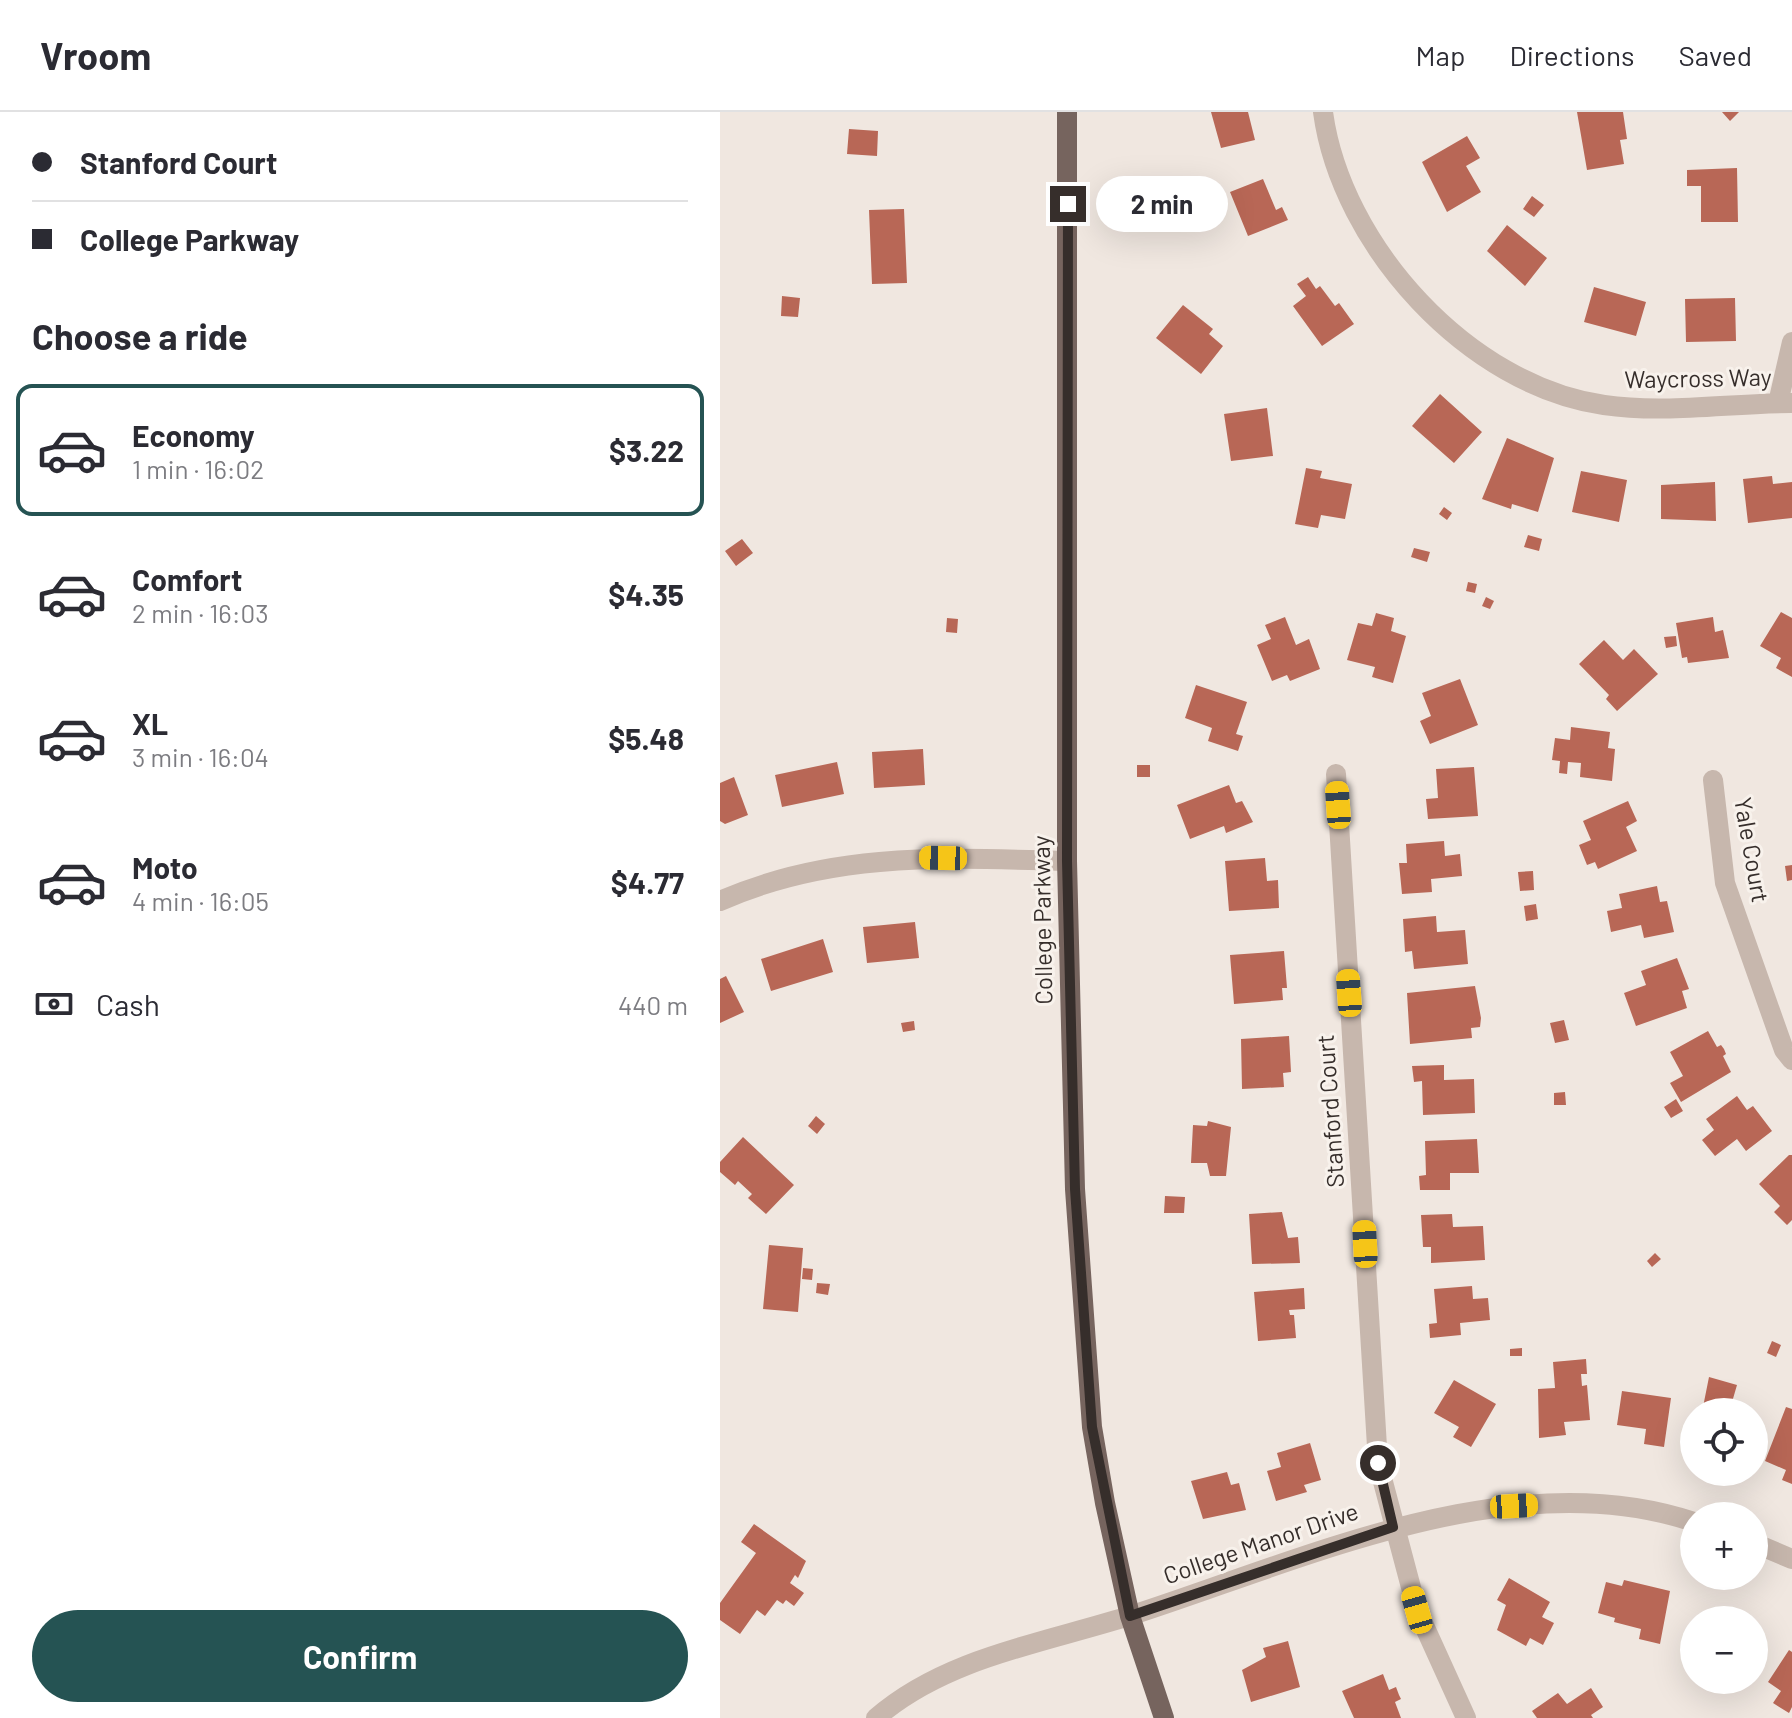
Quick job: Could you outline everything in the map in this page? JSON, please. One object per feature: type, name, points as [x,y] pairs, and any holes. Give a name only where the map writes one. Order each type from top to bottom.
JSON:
[{"type":"main road","name":"College Parkway","points":[[1067,112],[1067,861],[1075,1189],[1092,1427],[1130,1616],[1164,1718]]},
{"type":"street","name":"Waycross Way","points":[[1323,112],[1345,185],[1374,244],[1430,313],[1476,354],[1549,390],[1601,405],[1645,410],[1785,403]]},
{"type":"street","points":[[1785,403],[1792,342]]},
{"type":"street","name":"Stanford Court","points":[[1336,774],[1378,1463],[1417,1610],[1466,1718]]},
{"type":"street","name":"Yale Court","points":[[1713,780],[1725,883],[1784,1050],[1792,1060]]},
{"type":"street","points":[[720,901],[852,864],[920,857],[1067,861]]},
{"type":"street","name":"College Manor Drive","points":[[876,1718],[899,1698],[952,1670],[1130,1616],[1393,1527],[1514,1506],[1568,1503],[1631,1509],[1680,1519]]},
{"type":"street","points":[[1768,1549],[1792,1559]]},
{"type":"building","points":[[1211,112],[1248,112],[1255,140],[1221,148]]},
{"type":"building","points":[[1577,112],[1623,112],[1627,139],[1620,140],[1624,164],[1587,170]]},
{"type":"building","points":[[1722,112],[1739,112],[1730,121]]},
{"type":"building","points":[[849,129],[878,131],[877,156],[847,154]]},
{"type":"building","points":[[1467,136],[1480,158],[1466,166],[1481,192],[1447,212],[1422,162]]},
{"type":"building","points":[[1737,168],[1738,222],[1701,222],[1701,186],[1687,186],[1687,170]]},
{"type":"building","points":[[1263,179],[1276,210],[1282,207],[1288,220],[1248,236],[1230,192]]},
{"type":"building","points":[[1532,196],[1544,205],[1534,217],[1523,209]]},
{"type":"building","points":[[904,209],[907,283],[872,284],[869,210]]},
{"type":"building","points":[[1507,225],[1547,258],[1525,286],[1487,251]]},
{"type":"building","points":[[1308,277],[1316,289],[1320,286],[1335,306],[1339,303],[1354,324],[1322,346],[1293,306],[1306,296],[1297,284]]},
{"type":"building","points":[[1594,287],[1646,302],[1636,336],[1584,322]]},
{"type":"building","points":[[782,296],[800,298],[798,317],[781,316]]},
{"type":"building","points":[[1735,298],[1736,341],[1686,342],[1685,299]]},
{"type":"building","points":[[1183,305],[1213,329],[1209,334],[1223,346],[1201,374],[1156,338]]},
{"type":"building","points":[[1440,394],[1482,432],[1454,463],[1412,426]]},
{"type":"building","points":[[1267,408],[1273,456],[1231,461],[1224,414]]},
{"type":"building","points":[[1507,438],[1554,458],[1538,512],[1512,504],[1511,509],[1482,499]]},
{"type":"building","points":[[1306,468],[1322,471],[1320,478],[1352,484],[1345,519],[1321,515],[1318,528],[1295,524]]},
{"type":"building","points":[[1581,471],[1627,480],[1619,522],[1572,512]]},
{"type":"building","points":[[1772,476],[1773,484],[1792,482],[1792,518],[1748,523],[1743,479]]},
{"type":"building","points":[[1715,482],[1716,521],[1661,519],[1661,485]]},
{"type":"building","points":[[1444,507],[1452,513],[1447,520],[1439,514]]},
{"type":"building","points":[[1528,535],[1542,539],[1539,551],[1524,547]]},
{"type":"building","points":[[742,539],[753,553],[736,566],[725,551]]},
{"type":"building","points":[[1414,548],[1430,552],[1427,562],[1411,557]]},
{"type":"building","points":[[1468,582],[1477,584],[1475,593],[1466,591]]},
{"type":"building","points":[[1486,597],[1494,601],[1490,609],[1482,606]]},
{"type":"building","points":[[1781,612],[1792,618],[1792,677],[1776,668],[1781,658],[1760,646]]},
{"type":"building","points":[[1376,613],[1394,618],[1391,631],[1406,636],[1393,683],[1372,677],[1375,667],[1347,660],[1358,623],[1372,626]]},
{"type":"building","points":[[1285,617],[1296,645],[1309,639],[1320,669],[1290,681],[1287,675],[1272,681],[1257,645],[1271,639],[1265,625]]},
{"type":"building","points":[[1713,617],[1715,632],[1723,630],[1729,658],[1688,663],[1687,657],[1682,658],[1676,623]]},
{"type":"building","points":[[947,618],[958,619],[957,633],[946,632]]},
{"type":"building","points":[[1676,636],[1677,646],[1666,648],[1664,637]]},
{"type":"building","points":[[1604,640],[1623,660],[1634,649],[1658,674],[1617,711],[1606,699],[1609,695],[1579,664]]},
{"type":"building","points":[[1460,679],[1478,725],[1430,744],[1420,721],[1431,716],[1422,693]]},
{"type":"building","points":[[1196,685],[1247,702],[1236,734],[1243,736],[1238,751],[1208,741],[1212,728],[1185,718]]},
{"type":"building","points":[[1571,727],[1610,732],[1608,748],[1615,749],[1612,781],[1580,777],[1581,763],[1568,762],[1567,774],[1559,773],[1560,761],[1552,760],[1555,738],[1570,740]]},
{"type":"building","points":[[923,749],[925,785],[874,788],[872,752]]},
{"type":"building","points":[[837,762],[844,794],[782,807],[775,775]]},
{"type":"building","points":[[1137,765],[1150,765],[1150,777],[1137,777]]},
{"type":"building","points":[[1474,767],[1478,816],[1428,819],[1426,799],[1438,798],[1436,769]]},
{"type":"building","points":[[734,777],[748,815],[725,824],[720,821],[720,783]]},
{"type":"building","points":[[1229,785],[1236,803],[1242,801],[1253,822],[1226,833],[1224,826],[1190,839],[1177,805]]},
{"type":"building","points":[[1628,801],[1637,821],[1626,827],[1637,851],[1598,869],[1595,862],[1587,865],[1579,845],[1591,840],[1583,821]]},
{"type":"building","points":[[1444,841],[1445,856],[1460,854],[1462,876],[1431,879],[1432,892],[1402,894],[1399,863],[1407,863],[1406,844]]},
{"type":"building","points":[[1265,858],[1267,881],[1278,880],[1279,908],[1229,911],[1225,861]]},
{"type":"building","points":[[1792,865],[1792,880],[1787,881],[1785,866]]},
{"type":"building","points":[[1533,871],[1534,890],[1520,891],[1518,872]]},
{"type":"building","points":[[1657,886],[1660,902],[1667,901],[1674,932],[1644,938],[1641,925],[1611,932],[1607,911],[1622,908],[1619,894]]},
{"type":"building","points":[[1536,904],[1538,919],[1526,921],[1524,906]]},
{"type":"building","points":[[1436,916],[1437,932],[1465,930],[1468,964],[1414,969],[1412,951],[1405,952],[1403,919]]},
{"type":"building","points":[[915,922],[919,958],[867,963],[863,927]]},
{"type":"building","points":[[823,939],[833,972],[771,991],[761,959]]},
{"type":"building","points":[[1284,951],[1287,988],[1282,988],[1283,1000],[1234,1004],[1230,955]]},
{"type":"building","points":[[1677,958],[1689,989],[1682,991],[1687,1008],[1636,1026],[1624,993],[1646,985],[1641,971]]},
{"type":"building","points":[[726,976],[744,1012],[720,1023],[720,979]]},
{"type":"building","points":[[1475,986],[1481,1018],[1480,1027],[1471,1028],[1472,1038],[1410,1044],[1407,993]]},
{"type":"building","points":[[1564,1020],[1569,1040],[1555,1043],[1550,1023]]},
{"type":"building","points":[[914,1021],[915,1030],[903,1032],[901,1023]]},
{"type":"building","points":[[1708,1031],[1717,1047],[1721,1045],[1724,1049],[1726,1054],[1723,1056],[1731,1072],[1681,1102],[1670,1083],[1683,1076],[1670,1052]]},
{"type":"building","points":[[1289,1036],[1291,1072],[1283,1073],[1284,1087],[1242,1089],[1241,1039]]},
{"type":"building","points":[[1444,1065],[1444,1080],[1474,1079],[1475,1113],[1423,1115],[1422,1081],[1414,1082],[1412,1066]]},
{"type":"building","points":[[1565,1092],[1566,1105],[1554,1105],[1554,1093]]},
{"type":"building","points":[[1737,1096],[1747,1110],[1753,1106],[1772,1131],[1746,1151],[1737,1139],[1715,1156],[1702,1140],[1714,1130],[1706,1119]]},
{"type":"building","points":[[1676,1099],[1683,1111],[1671,1118],[1664,1107]]},
{"type":"building","points":[[816,1116],[825,1124],[817,1134],[808,1126]]},
{"type":"building","points":[[1208,1121],[1231,1127],[1226,1176],[1210,1176],[1207,1163],[1191,1163],[1193,1125],[1207,1126]]},
{"type":"building","points":[[743,1137],[794,1185],[766,1214],[748,1198],[752,1194],[738,1181],[735,1185],[720,1172],[720,1162]]},
{"type":"building","points":[[1477,1139],[1479,1173],[1450,1173],[1450,1190],[1420,1190],[1419,1176],[1426,1175],[1425,1141]]},
{"type":"building","points":[[1792,1155],[1792,1220],[1787,1225],[1774,1212],[1780,1206],[1759,1184]]},
{"type":"building","points":[[1165,1196],[1185,1197],[1184,1213],[1164,1213]]},
{"type":"building","points":[[1282,1212],[1288,1238],[1298,1237],[1300,1263],[1252,1264],[1249,1214]]},
{"type":"building","points":[[1452,1214],[1453,1227],[1483,1226],[1485,1260],[1431,1263],[1431,1247],[1423,1247],[1421,1215]]},
{"type":"building","points":[[769,1245],[803,1248],[798,1312],[763,1309]]},
{"type":"building","points":[[1655,1253],[1661,1259],[1652,1267],[1647,1261]]},
{"type":"building","points":[[803,1268],[813,1269],[812,1280],[802,1279]]},
{"type":"building","points":[[817,1283],[830,1284],[828,1295],[816,1293]]},
{"type":"building","points":[[1472,1286],[1473,1299],[1488,1298],[1490,1320],[1460,1323],[1461,1335],[1430,1338],[1429,1324],[1437,1323],[1434,1289]]},
{"type":"building","points":[[1304,1288],[1305,1309],[1289,1310],[1290,1315],[1294,1315],[1296,1338],[1258,1341],[1254,1292]]},
{"type":"building","points":[[1772,1341],[1781,1345],[1776,1357],[1767,1353]]},
{"type":"building","points":[[1522,1348],[1522,1356],[1510,1356],[1510,1349]]},
{"type":"building","points":[[1586,1359],[1587,1374],[1581,1374],[1582,1386],[1587,1385],[1590,1420],[1564,1422],[1566,1435],[1539,1438],[1538,1389],[1555,1388],[1553,1362]]},
{"type":"building","points":[[1709,1377],[1737,1385],[1733,1398],[1705,1398]]},
{"type":"building","points":[[1454,1380],[1496,1404],[1471,1447],[1453,1437],[1459,1427],[1434,1413]]},
{"type":"building","points":[[1622,1391],[1671,1398],[1664,1447],[1644,1444],[1646,1429],[1617,1425]]},
{"type":"building","points":[[1786,1407],[1792,1409],[1792,1484],[1782,1480],[1786,1470],[1768,1462],[1768,1453]]},
{"type":"building","points":[[1310,1443],[1321,1480],[1304,1485],[1307,1492],[1276,1501],[1267,1471],[1281,1467],[1277,1453]]},
{"type":"building","points":[[1227,1472],[1231,1485],[1239,1483],[1246,1510],[1203,1519],[1191,1481]]},
{"type":"building","points":[[754,1524],[806,1561],[798,1578],[795,1575],[790,1583],[804,1593],[794,1606],[786,1600],[783,1604],[777,1600],[765,1616],[757,1610],[740,1634],[720,1620],[720,1603],[756,1553],[741,1542]]},
{"type":"building","points":[[1509,1578],[1550,1602],[1542,1617],[1554,1623],[1543,1645],[1530,1638],[1526,1646],[1497,1630],[1506,1605],[1497,1600]]},
{"type":"building","points":[[1624,1580],[1670,1591],[1660,1644],[1639,1639],[1641,1629],[1614,1622],[1615,1618],[1598,1613],[1606,1582],[1622,1586]]},
{"type":"building","points":[[1288,1641],[1300,1687],[1251,1702],[1242,1670],[1266,1657],[1263,1648]]},
{"type":"building","points":[[1789,1650],[1792,1652],[1792,1707],[1789,1713],[1773,1703],[1781,1691],[1768,1682]]},
{"type":"building","points":[[1383,1674],[1389,1690],[1396,1687],[1401,1699],[1395,1702],[1401,1718],[1354,1718],[1342,1691]]},
{"type":"building","points":[[1591,1688],[1603,1707],[1591,1715],[1593,1718],[1537,1718],[1532,1711],[1558,1693],[1567,1704]]},
{"type":"route","points":[[1068,204],[1067,861],[1075,1189],[1092,1427],[1130,1616],[1393,1527],[1378,1463]]}]
